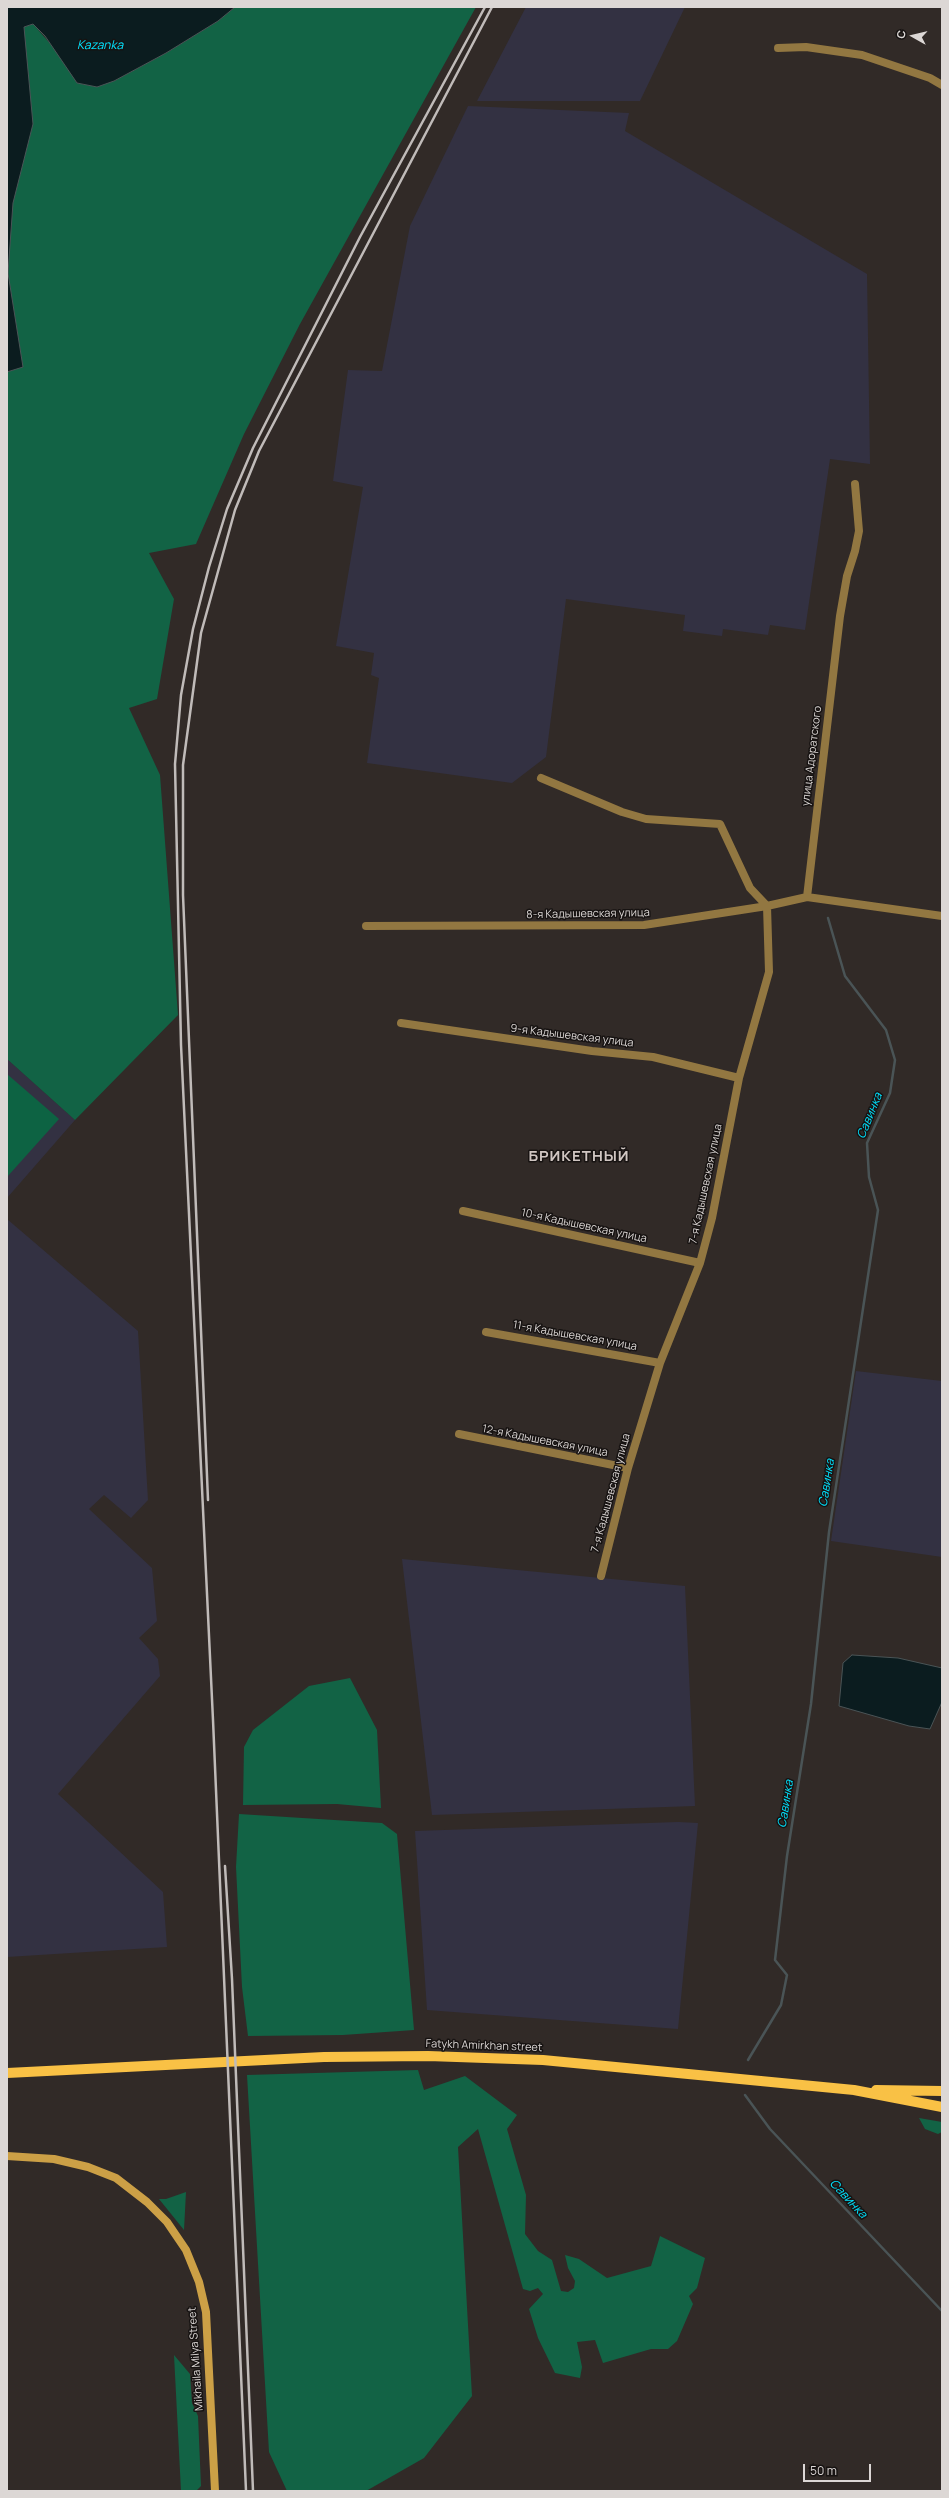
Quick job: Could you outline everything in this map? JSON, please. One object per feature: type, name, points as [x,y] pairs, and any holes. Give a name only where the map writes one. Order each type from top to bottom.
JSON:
[{"type":"main road","name":"Fatykh Amirkhan street","points":[[7,2073],[324,2057],[428,2056],[543,2060],[854,2090],[942,2091]]},
{"type":"main road","name":"Fatykh Amirkhan street","points":[[854,2090],[942,2107]]},
{"type":"main road","name":"Mikhaila Milya Street","points":[[7,2156],[54,2159],[88,2166],[116,2178],[147,2202],[167,2222],[186,2250],[199,2282],[206,2312],[215,2491]]},
{"type":"street","points":[[778,48],[806,47],[862,55],[930,78],[942,85]]},
{"type":"street","name":"улица Адоратского","points":[[807,897],[840,616],[847,576],[855,552],[859,531],[855,484]]},
{"type":"street","points":[[541,778],[622,812],[646,819],[720,824],[750,888],[767,906]]},
{"type":"street","points":[[807,897],[942,916]]},
{"type":"street","name":"8-я Кадышевская улица","points":[[366,926],[644,925],[767,906],[807,897]]},
{"type":"street","name":"7-я Кадышевская улица","points":[[601,1576],[628,1468],[660,1363],[700,1263],[712,1218],[739,1078],[769,972],[767,906]]},
{"type":"street","name":"9-я Кадышевская улица","points":[[401,1023],[592,1051],[653,1057],[739,1078]]},
{"type":"street","name":"10-я Кадышевская улица","points":[[463,1211],[700,1263]]},
{"type":"street","name":"11-я Кадышевская улица","points":[[486,1332],[660,1363]]},
{"type":"street","name":"12-я Кадышевская улица","points":[[459,1434],[628,1468]]},
{"type":"shaded area","points":[[526,7],[685,7],[640,101],[477,101]]},
{"type":"shaded area","points":[[468,106],[629,113],[625,131],[867,274],[870,464],[830,459],[805,630],[770,625],[768,635],[723,629],[722,636],[683,631],[685,615],[566,599],[546,757],[512,783],[367,763],[379,678],[371,675],[374,653],[336,646],[363,487],[333,481],[348,370],[382,371],[410,226]]},
{"type":"shaded area","points":[[7,1059],[75,1120],[7,1198]]},
{"type":"shaded area","points":[[7,1219],[138,1331],[148,1500],[131,1518],[104,1495],[89,1509],[152,1568],[157,1621],[139,1638],[158,1659],[160,1676],[58,1794],[163,1892],[167,1947],[7,1957]]},
{"type":"shaded area","points":[[856,1371],[942,1381],[942,1557],[831,1541]]},
{"type":"shaded area","points":[[402,1559],[685,1586],[695,1806],[432,1815]]},
{"type":"shaded area","points":[[678,1822],[698,1823],[678,2029],[427,2010],[415,1831]]},
{"type":"green space","points":[[235,7],[476,7],[300,324],[244,434],[196,544],[149,553],[174,599],[157,699],[129,708],[160,775],[178,1015],[75,1120],[7,1059],[7,58],[24,27],[33,24],[60,55],[114,81],[166,53],[218,21]]},
{"type":"green space","points":[[7,1074],[59,1119],[7,1177]]},
{"type":"green space","points":[[350,1678],[377,1730],[381,1808],[337,1804],[243,1805],[244,1747],[253,1730],[309,1686]]},
{"type":"green space","points":[[239,1814],[382,1823],[397,1834],[414,2030],[343,2035],[248,2036],[242,1987],[236,1867]]},
{"type":"green space","points":[[418,2070],[424,2090],[465,2076],[517,2115],[507,2129],[526,2195],[525,2234],[538,2251],[552,2260],[561,2291],[568,2292],[574,2288],[575,2281],[568,2268],[565,2255],[579,2259],[607,2278],[651,2266],[660,2236],[705,2258],[697,2288],[689,2296],[693,2304],[677,2341],[668,2349],[651,2349],[603,2363],[595,2340],[577,2342],[582,2367],[580,2378],[555,2373],[538,2338],[529,2309],[543,2294],[538,2288],[530,2291],[523,2289],[478,2129],[458,2147],[472,2396],[424,2458],[366,2491],[287,2491],[269,2452],[247,2075]]},
{"type":"green space","points":[[919,2118],[942,2122],[942,2132],[938,2134],[925,2129]]},
{"type":"green space","points":[[186,2192],[184,2230],[159,2199],[166,2199]]},
{"type":"green space","points":[[174,2355],[190,2374],[192,2403],[198,2416],[201,2486],[196,2491],[181,2491]]},
{"type":"water","name":"Kazanka","points":[[7,7],[235,7],[218,21],[166,53],[114,81],[97,87],[77,83],[45,36],[33,24],[24,27],[33,124],[13,203],[8,273],[23,367],[7,372]]},
{"type":"water","points":[[852,1655],[898,1658],[942,1668],[942,1702],[930,1729],[909,1726],[839,1706],[843,1663]]},
{"type":"waterway","name":"Савинка","points":[[748,2060],[781,2005],[787,1975],[775,1960],[787,1856],[811,1704],[829,1532],[878,1210],[869,1177],[867,1143],[890,1093],[895,1060],[886,1030],[845,976],[828,918]]},
{"type":"waterway","name":"Савинка","points":[[745,2095],[770,2129],[942,2311]]},
{"type":"railway","points":[[246,2491],[213,1720],[181,1045],[175,764],[181,695],[193,629],[209,567],[227,509],[253,448],[360,237],[485,7]]},
{"type":"railway","points":[[208,1500],[183,895],[183,765],[201,633],[235,510],[259,451],[492,7]]},
{"type":"railway","points":[[225,1866],[232,1979],[253,2491]]},
{"type":"district","name":"БРИКЕТНЫЙ","points":[[579,1157]]}]
